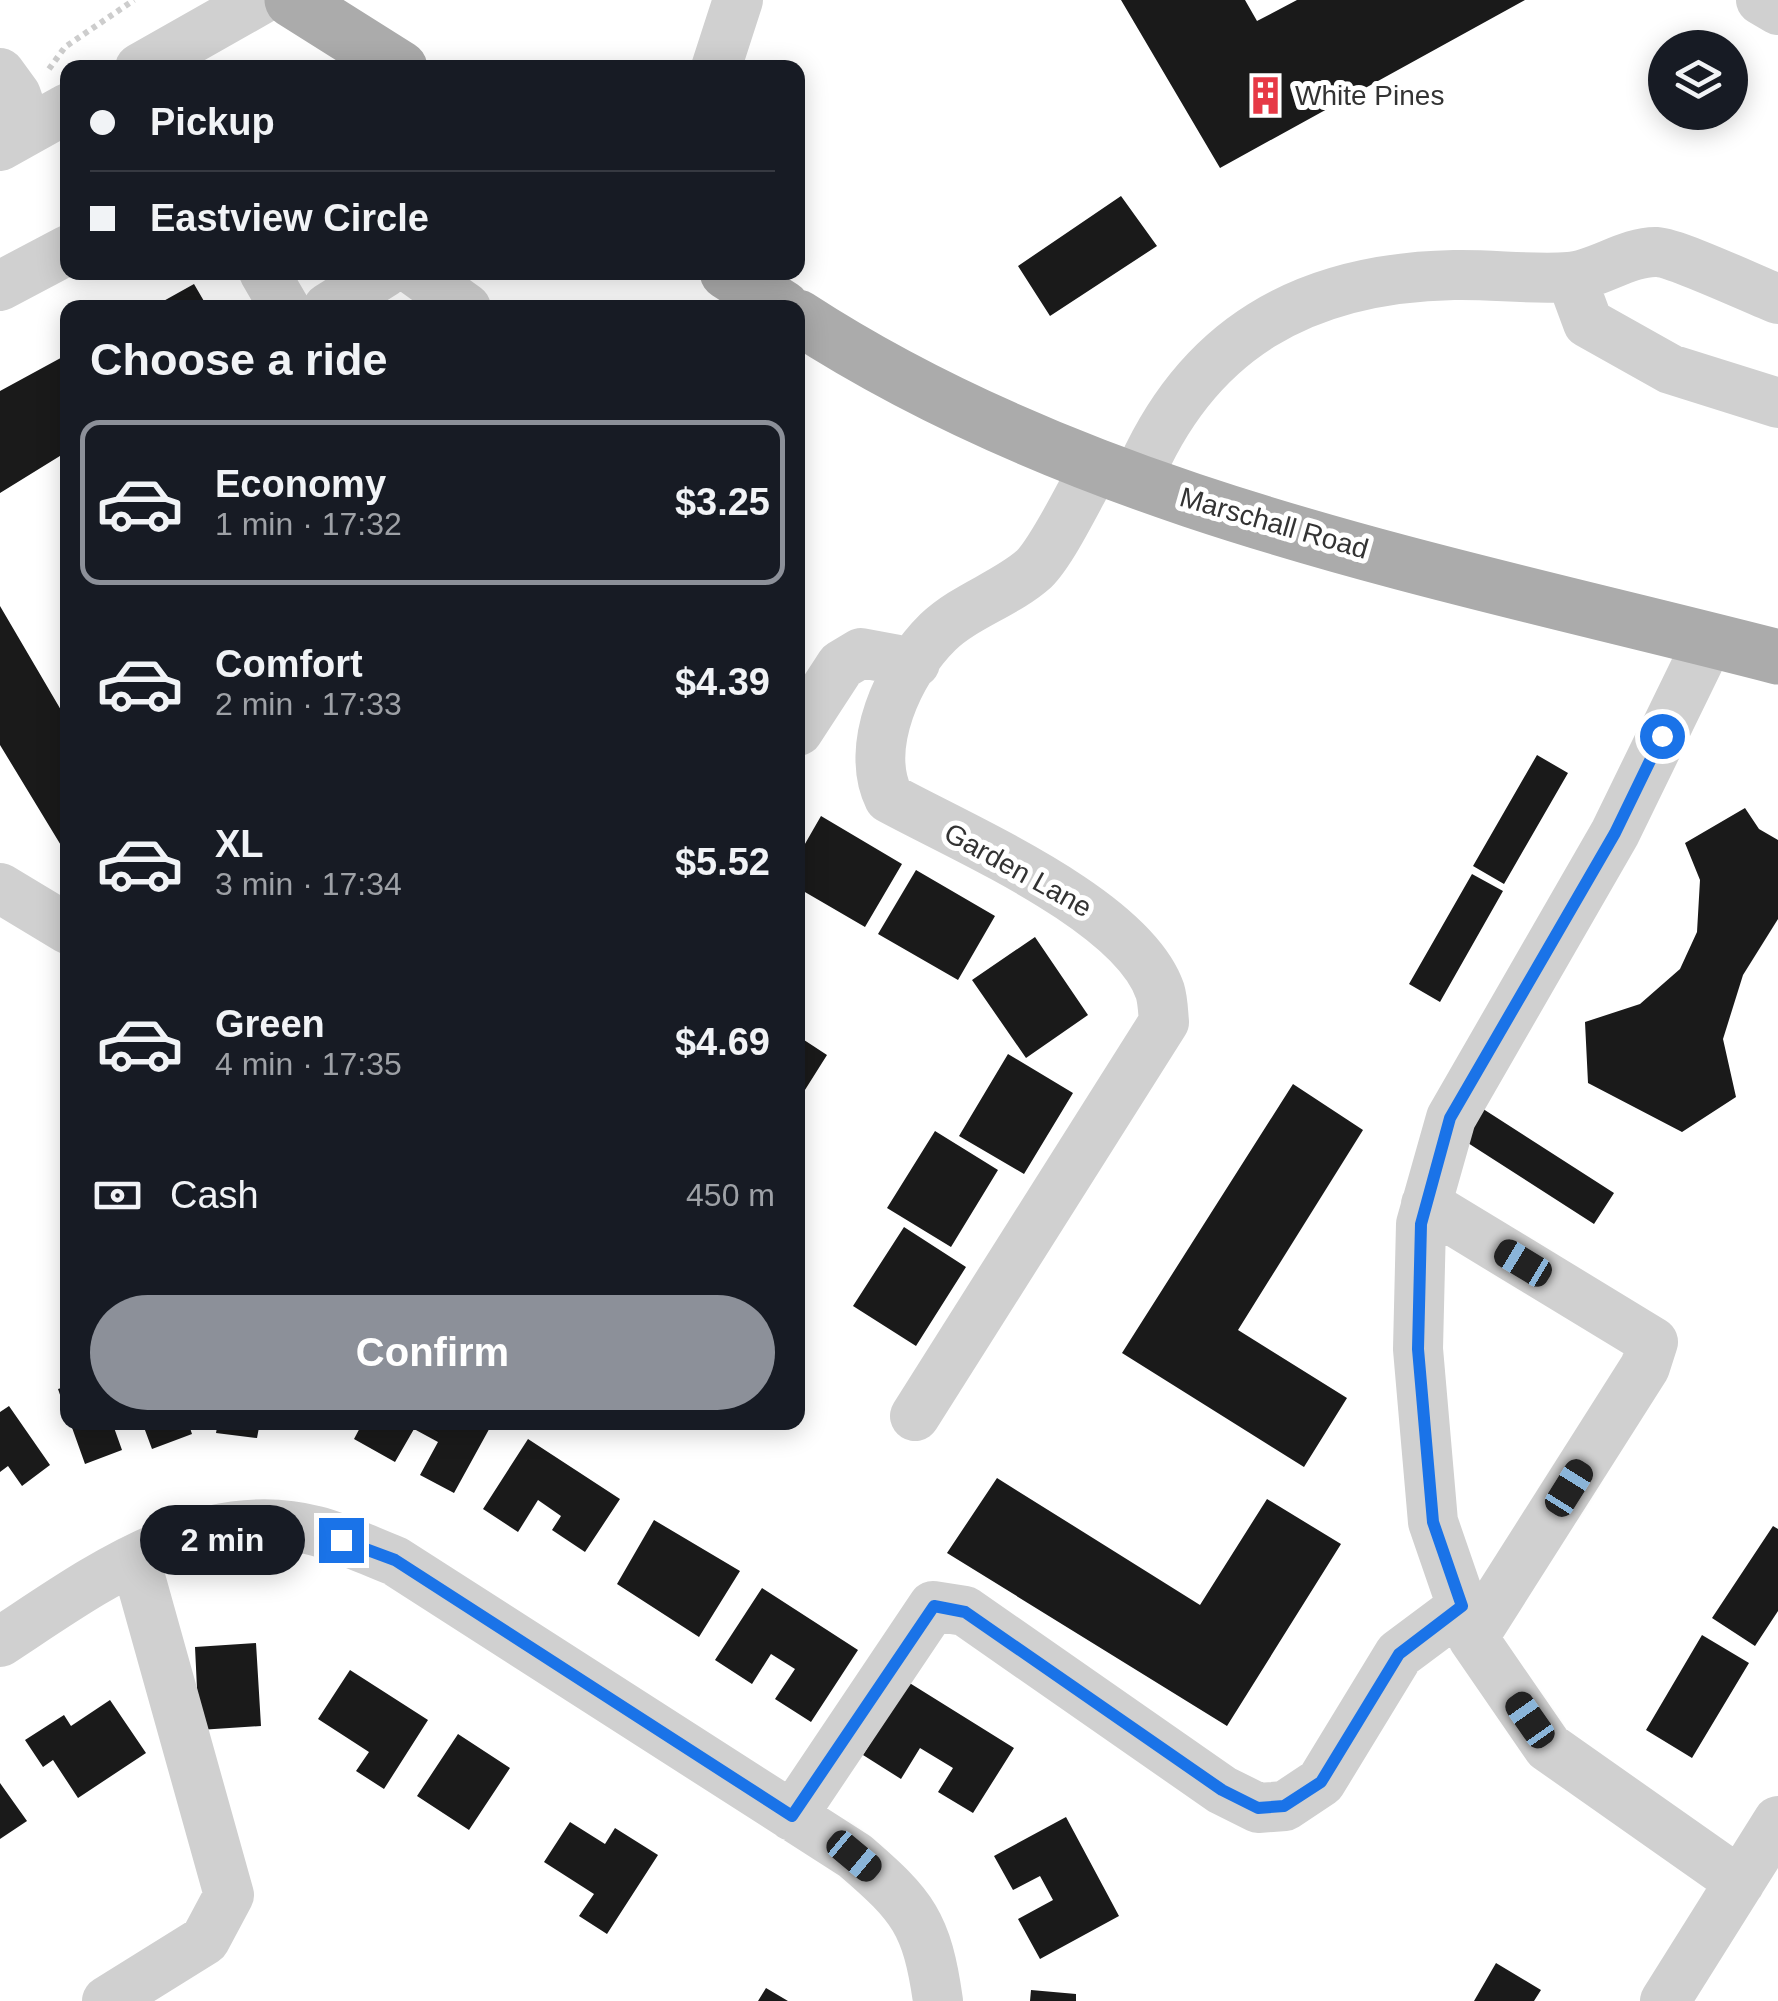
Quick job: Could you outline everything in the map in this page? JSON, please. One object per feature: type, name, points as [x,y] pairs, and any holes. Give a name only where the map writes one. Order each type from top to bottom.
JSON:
[{"type":"main road","points":[[292,0],[387,60]]},
{"type":"main road","points":[[739,280],[771,300]]},
{"type":"main road","name":"Marschall Road","points":[[805,322],[860,358],[972,414],[1229,515],[1778,658]]},
{"type":"street","points":[[154,60],[260,0]]},
{"type":"street","points":[[719,60],[738,0]]},
{"type":"street","points":[[1761,0],[1778,10]]},
{"type":"street","name":"Garden Lane","points":[[914,1416],[1164,1022],[1161,992],[1143,960],[1096,912],[889,798],[878,776],[889,710],[938,632],[1035,568],[1202,373],[1264,320],[1351,284],[1452,275],[1571,277],[1656,252],[1778,299]]},
{"type":"street","points":[[0,286],[60,254]]},
{"type":"street","points":[[1571,277],[1588,323],[1670,369],[1778,403]]},
{"type":"street","points":[[357,300],[426,281]]},
{"type":"street","points":[[1709,640],[1615,833],[1450,1118],[1421,1224],[1418,1349],[1433,1522],[1468,1622],[1548,1748],[1740,1882]]},
{"type":"street","points":[[805,722],[842,666],[861,653],[915,663]]},
{"type":"street","points":[[0,888],[60,924]]},
{"type":"street","points":[[792,1816],[934,1606],[965,1612],[1222,1790],[1258,1808],[1284,1806],[1321,1782],[1399,1654],[1468,1622],[1645,1367],[1653,1342],[1426,1204]]},
{"type":"street","points":[[0,1642],[101,1576],[176,1540],[245,1526],[314,1530],[395,1560],[854,1856],[905,1900],[932,1955],[938,2001]]},
{"type":"street","points":[[107,2001],[205,1940],[228,1895],[135,1559]]},
{"type":"street","points":[[1666,2001],[1778,1821]]},
{"type":"path","points":[[22,110],[65,46],[134,0]]},
{"type":"building","name":"White Pines","points":[[1121,0],[1245,0],[1257,21],[1297,0],[1525,0],[1220,168]]},
{"type":"building","points":[[1121,196],[1157,246],[1050,316],[1018,266]]},
{"type":"building","points":[[194,284],[203,300],[165,300]]},
{"type":"building","points":[[60,358],[60,456],[0,493],[0,391]]},
{"type":"building","points":[[0,606],[60,708],[60,844],[0,745]]},
{"type":"building","points":[[1537,755],[1568,773],[1504,884],[1473,866]]},
{"type":"building","points":[[1745,808],[1759,829],[1778,840],[1778,919],[1743,975],[1723,1039],[1736,1097],[1682,1132],[1588,1083],[1585,1022],[1640,1004],[1680,969],[1697,932],[1700,880],[1685,843]]},
{"type":"building","points":[[821,816],[902,864],[865,927],[805,892],[805,844]]},
{"type":"building","points":[[916,870],[995,916],[958,980],[878,934]]},
{"type":"building","points":[[1472,874],[1503,891],[1440,1002],[1409,984]]},
{"type":"building","points":[[1035,937],[1088,1015],[1026,1058],[972,980]]},
{"type":"building","points":[[805,1041],[827,1055],[805,1090]]},
{"type":"building","points":[[1008,1054],[1073,1093],[1024,1174],[959,1136]]},
{"type":"building","points":[[1293,1084],[1363,1130],[1238,1330],[1347,1398],[1304,1467],[1122,1353]]},
{"type":"building","points":[[1477,1105],[1614,1193],[1594,1224],[1457,1136]]},
{"type":"building","points":[[935,1131],[998,1170],[951,1247],[887,1208]]},
{"type":"building","points":[[904,1227],[966,1267],[916,1346],[853,1306]]},
{"type":"building","points":[[9,1406],[50,1465],[22,1486],[8,1466],[0,1472],[0,1412]]},
{"type":"building","points":[[73,1430],[115,1430],[122,1450],[85,1464]]},
{"type":"building","points":[[145,1430],[191,1430],[192,1434],[152,1449]]},
{"type":"building","points":[[217,1430],[258,1430],[257,1438],[216,1433]]},
{"type":"building","points":[[359,1430],[413,1430],[395,1462],[354,1439]]},
{"type":"building","points":[[416,1430],[489,1430],[454,1493],[420,1475],[438,1442]]},
{"type":"building","points":[[528,1439],[620,1499],[585,1552],[552,1530],[561,1516],[538,1500],[518,1532],[483,1509]]},
{"type":"building","points":[[997,1478],[1200,1605],[1267,1499],[1341,1544],[1227,1726],[947,1553]]},
{"type":"building","points":[[654,1520],[740,1571],[699,1637],[617,1584]]},
{"type":"building","points":[[1773,1526],[1778,1529],[1778,1611],[1755,1646],[1712,1618]]},
{"type":"building","points":[[762,1588],[858,1650],[811,1722],[775,1699],[795,1669],[771,1654],[752,1684],[715,1660]]},
{"type":"building","points":[[1702,1635],[1749,1663],[1692,1758],[1646,1730]]},
{"type":"building","points":[[256,1643],[261,1726],[199,1730],[195,1647]]},
{"type":"building","points":[[350,1670],[428,1720],[384,1789],[356,1771],[369,1752],[318,1719]]},
{"type":"building","points":[[908,1682],[1014,1748],[973,1813],[938,1792],[953,1768],[920,1748],[901,1779],[863,1755]]},
{"type":"building","points":[[110,1700],[146,1753],[78,1798],[53,1760],[43,1767],[25,1740],[64,1715],[71,1726]]},
{"type":"building","points":[[458,1734],[510,1768],[469,1830],[417,1796]]},
{"type":"building","points":[[0,1783],[27,1821],[0,1839]]},
{"type":"building","points":[[1066,1817],[1119,1916],[1040,1959],[1018,1919],[1053,1900],[1040,1876],[1013,1890],[994,1856]]},
{"type":"building","points":[[570,1822],[605,1844],[615,1828],[658,1855],[607,1934],[579,1916],[594,1894],[544,1862]]},
{"type":"building","points":[[1496,1963],[1541,1990],[1534,2001],[1474,2001]]},
{"type":"building","points":[[766,1988],[788,2001],[758,2001]]},
{"type":"building","points":[[1031,1990],[1076,1994],[1076,2001],[1030,2001]]},
{"type":"place","name":"White Pines","points":[[1265,95]]},
{"type":"route","points":[[341,1540],[395,1560],[792,1816],[934,1606],[965,1612],[1222,1790],[1258,1808],[1284,1806],[1321,1782],[1399,1654],[1462,1606],[1433,1522],[1418,1349],[1421,1224],[1450,1118],[1615,833],[1662,736]]}]
